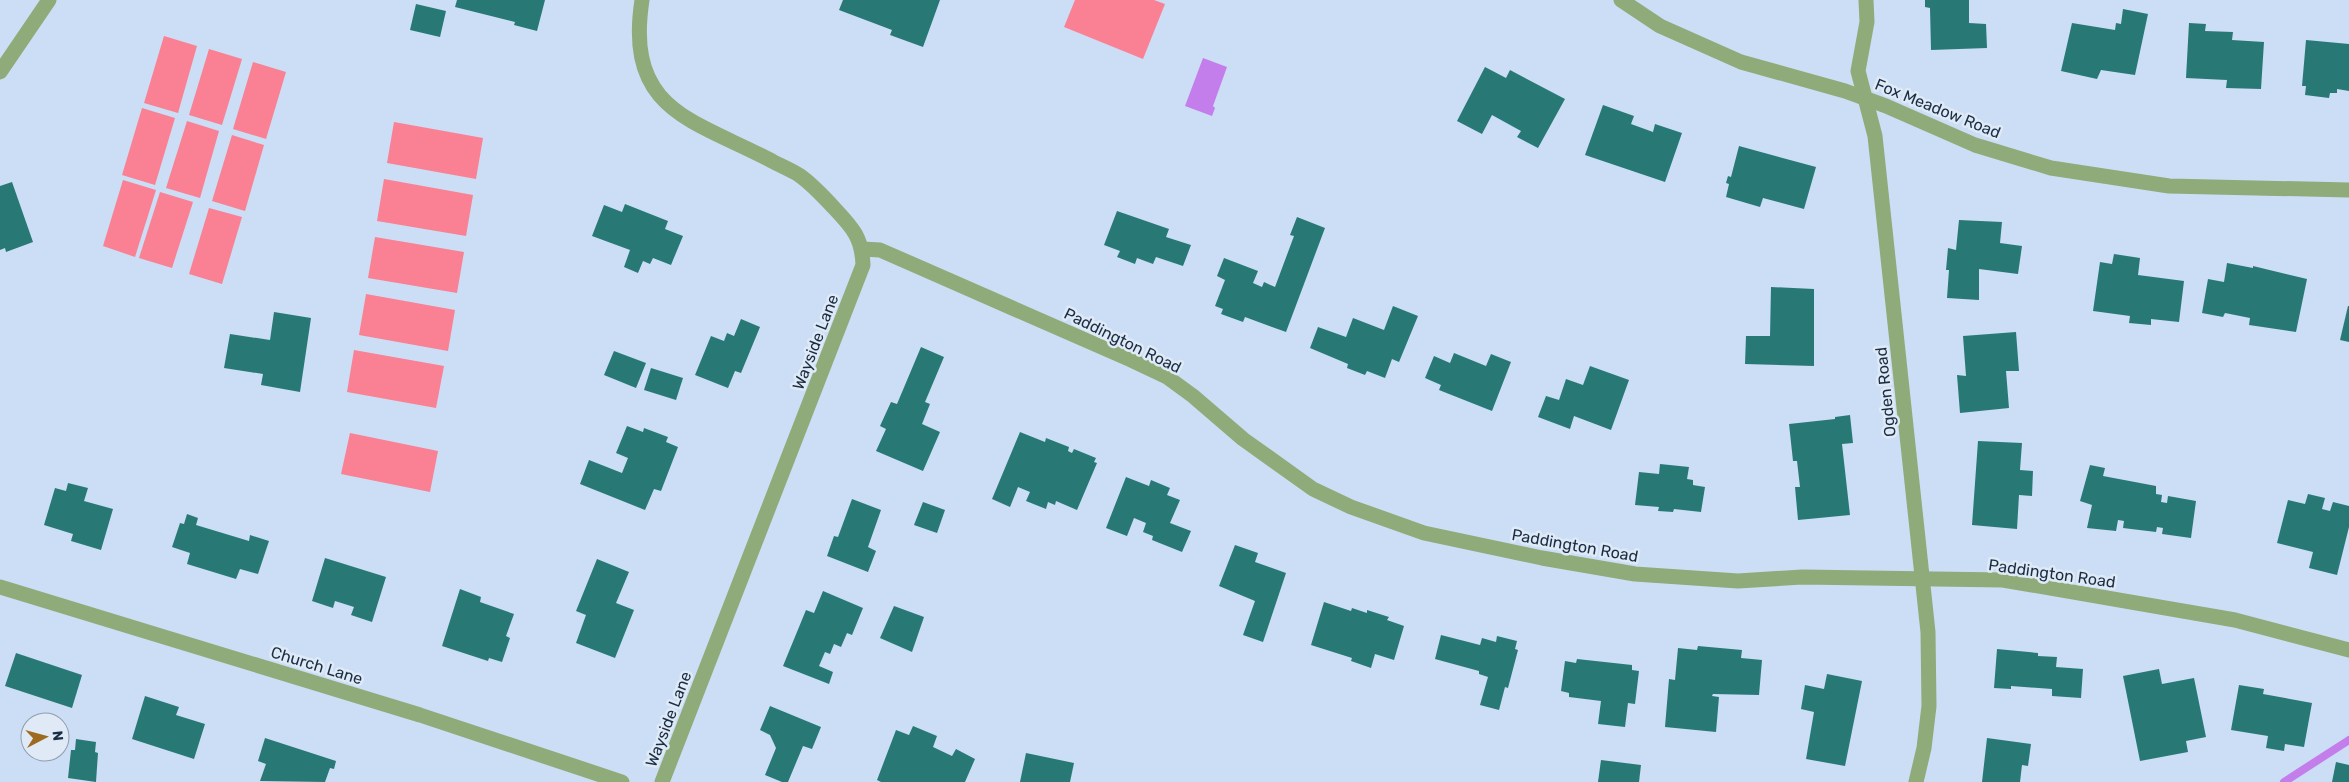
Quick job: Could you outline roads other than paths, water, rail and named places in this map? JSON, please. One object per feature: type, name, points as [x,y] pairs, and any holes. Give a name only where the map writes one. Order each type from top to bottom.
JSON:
[{"type":"street","points":[[0,72],[49,0]]},
{"type":"street","points":[[642,0],[638,27],[640,54],[654,89],[669,107],[697,126],[799,175],[845,220],[856,233],[862,249]]},
{"type":"street","name":"Fox Meadow Road","points":[[1621,0],[1660,26],[1741,62],[1866,98],[1975,145],[2051,168],[2169,186],[2349,190]]},
{"type":"street","name":"Ogden Road","points":[[1866,0],[1867,22],[1858,71],[1876,136],[1928,632],[1929,706],[1924,748],[1916,782]]},
{"type":"street","name":"Paddington Road","points":[[862,249],[880,250],[1167,377],[1193,396],[1243,440],[1313,489],[1351,507],[1424,533],[1542,558],[1635,574],[1738,581],[1802,577],[2003,580],[2235,620],[2349,650]]},
{"type":"street","name":"Wayside Lane","points":[[662,782],[840,327],[863,264],[862,249]]},
{"type":"street","name":"Church Lane","points":[[0,587],[411,712],[622,782]]},
{"type":"waterway","points":[[2284,782],[2349,740]]}]
